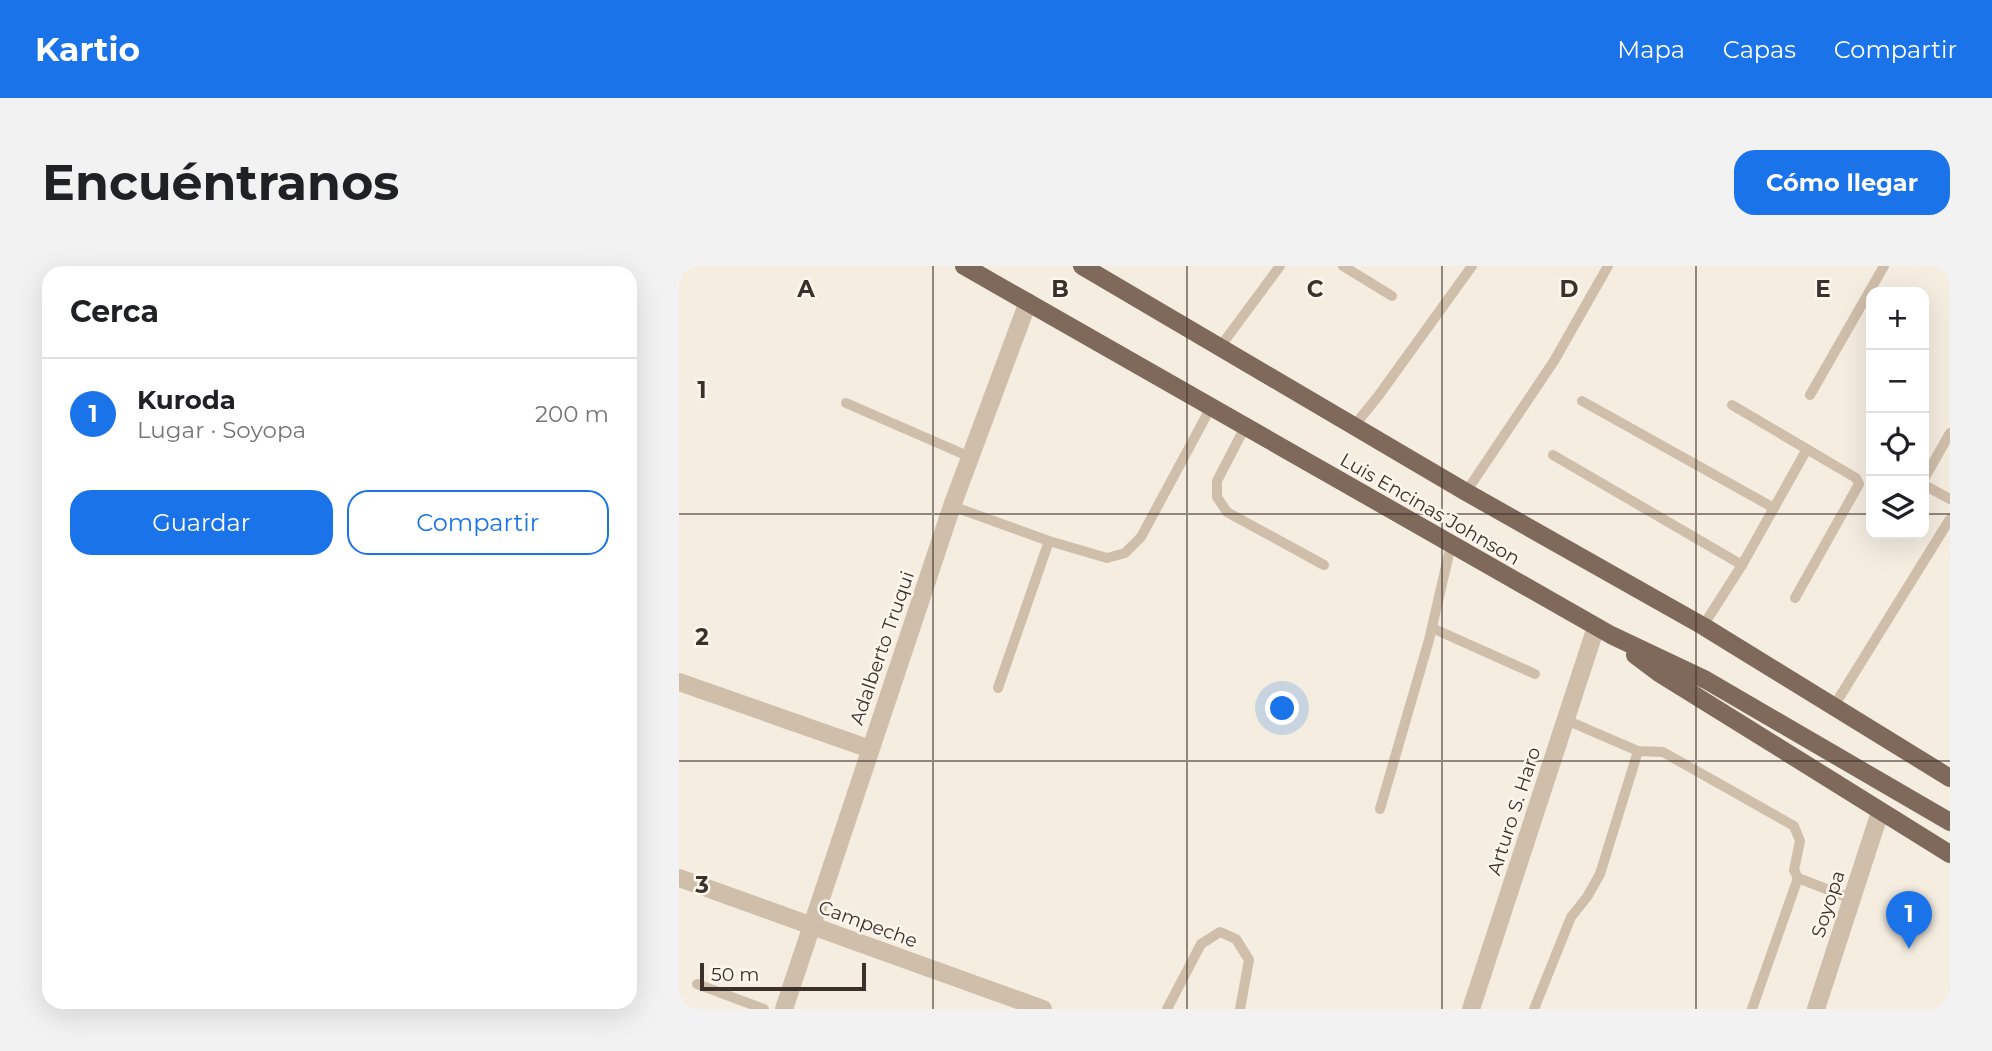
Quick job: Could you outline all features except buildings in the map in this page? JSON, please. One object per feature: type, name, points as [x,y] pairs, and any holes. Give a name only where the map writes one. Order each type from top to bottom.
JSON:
[{"type":"main road","name":"Luis Encinas Johnson","points":[[964,266],[1451,545],[1604,631],[1706,680],[1950,821]]},
{"type":"main road","name":"Luis Encinas Johnson","points":[[1082,266],[1466,492],[1703,626],[1950,776]]},
{"type":"main road","points":[[1604,631],[1659,673],[1950,854]]},
{"type":"street","name":"Adalberto Truqui","points":[[784,1009],[952,506],[1028,302]]},
{"type":"street","name":"Arturo S. Haro","points":[[1472,1009],[1566,720],[1604,631]]},
{"type":"street","points":[[679,682],[870,749]]},
{"type":"street","name":"Soyopa","points":[[1816,1009],[1880,812]]},
{"type":"street","name":"Campeche","points":[[679,878],[1043,1009]]},
{"type":"lane","points":[[1220,347],[1280,266]]},
{"type":"lane","points":[[1343,266],[1392,296]]},
{"type":"lane","points":[[1354,426],[1472,266]]},
{"type":"lane","points":[[1466,492],[1554,361],[1608,266]]},
{"type":"lane","points":[[1810,395],[1884,266]]},
{"type":"lane","points":[[1583,401],[1774,508]]},
{"type":"lane","points":[[846,403],[970,457]]},
{"type":"lane","points":[[1732,405],[1856,478],[1859,484],[1795,598]]},
{"type":"lane","points":[[952,506],[1049,541],[1107,558],[1125,553],[1141,537],[1211,407]]},
{"type":"lane","points":[[1245,427],[1217,481],[1217,497],[1227,512],[1324,565]]},
{"type":"lane","points":[[1925,476],[1950,433]]},
{"type":"lane","points":[[1703,626],[1742,565],[1807,449]]},
{"type":"lane","points":[[1553,455],[1742,565]]},
{"type":"lane","points":[[1929,488],[1950,499]]},
{"type":"lane","points":[[1834,706],[1950,519]]},
{"type":"lane","points":[[997,688],[1049,541]]},
{"type":"lane","points":[[1380,809],[1431,628],[1451,545]]},
{"type":"lane","points":[[1431,628],[1535,674]]},
{"type":"lane","points":[[1566,720],[1638,751],[1663,752],[1794,826],[1800,841],[1794,870],[1798,878],[1852,899]]},
{"type":"lane","points":[[1534,1009],[1570,917],[1587,897],[1600,874],[1638,751]]},
{"type":"lane","points":[[1752,1009],[1798,878]]},
{"type":"lane","points":[[1167,1009],[1201,944],[1220,932],[1236,939],[1249,960],[1240,1009]]},
{"type":"lane","points":[[697,984],[764,1009]]},
{"type":"place","name":"Kuroda","points":[[1909,949]]}]
